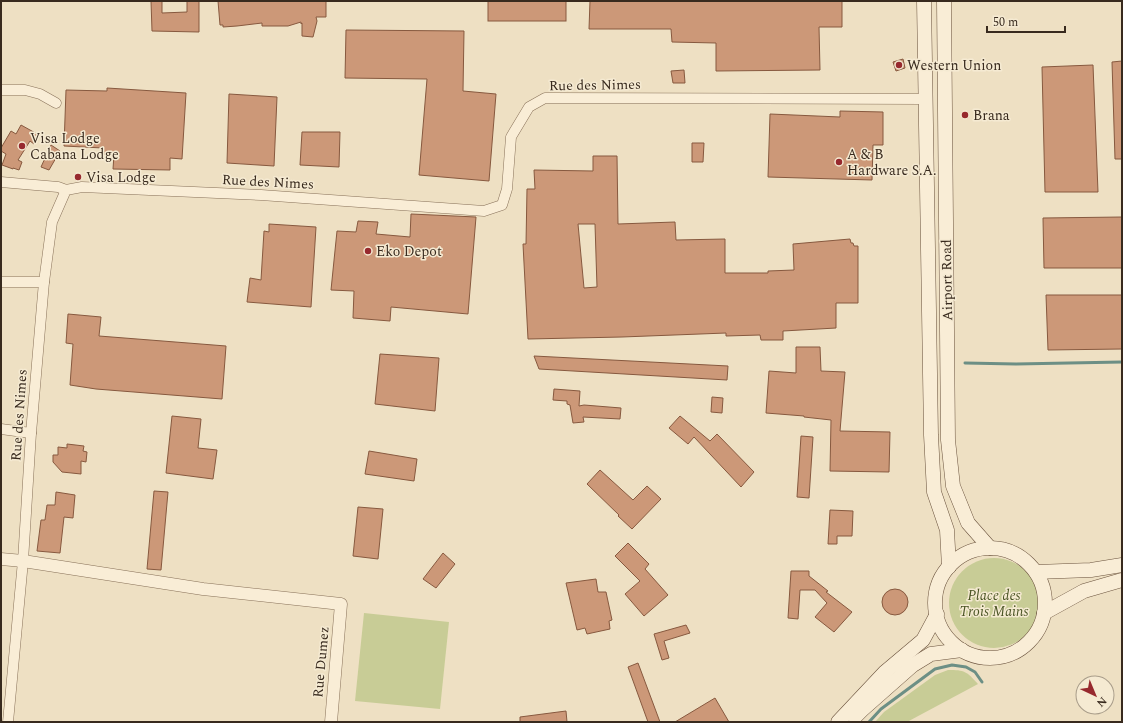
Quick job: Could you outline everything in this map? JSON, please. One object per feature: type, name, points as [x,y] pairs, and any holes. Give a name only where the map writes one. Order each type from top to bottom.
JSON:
[{"type":"main road","name":"Airport Road","points":[[924,1],[931,435],[934,492],[947,530],[949,567]]},
{"type":"main road","name":"Airport Road","points":[[944,1],[948,440],[953,486],[968,523],[990,548]]},
{"type":"main road","points":[[990,548],[1008,550],[1024,559],[1036,572],[1042,585],[1045,599],[1044,613],[1038,630],[1027,643],[1012,653],[996,657],[978,656],[962,650],[950,640],[941,628],[936,614],[936,597],[940,581],[949,567],[960,557],[974,550],[990,548]]},
{"type":"main road","points":[[1036,572],[1091,570],[1122,565]]},
{"type":"main road","points":[[1044,613],[1084,591],[1122,580]]},
{"type":"main road","points":[[838,722],[885,672],[923,640],[936,614]]},
{"type":"main road","points":[[850,722],[913,665],[931,654],[962,650]]},
{"type":"street","points":[[1,90],[25,90],[40,94],[56,103]]},
{"type":"street","name":"Rue des Nimes","points":[[8,722],[23,561],[31,433],[44,282],[52,222],[66,190],[82,188],[254,195],[484,211],[502,205],[507,189],[511,137],[529,107],[545,98],[925,99]]},
{"type":"street","points":[[1,182],[58,187],[66,190]]},
{"type":"street","points":[[1,282],[44,282]]},
{"type":"street","points":[[1,429],[31,433]]},
{"type":"street","points":[[1,559],[23,561]]},
{"type":"street","name":"Rue Dumez","points":[[23,561],[203,589],[341,604],[331,722]]},
{"type":"green space","name":"Place des Trois Mains","points":[[994,558],[1011,561],[1026,571],[1036,586],[1039,603],[1036,620],[1026,635],[1011,645],[994,648],[977,645],[962,635],[952,620],[949,603],[952,586],[962,571],[977,561]]},
{"type":"green space","points":[[364,613],[449,622],[440,709],[355,701]]},
{"type":"green space","points":[[948,670],[965,672],[978,684],[907,722],[875,722],[884,712],[935,675]]},
{"type":"building","points":[[151,1],[162,1],[162,13],[187,12],[187,1],[199,1],[199,32],[152,31]]},
{"type":"building","points":[[218,1],[326,1],[326,17],[316,17],[317,21],[313,37],[302,36],[301,22],[288,26],[262,26],[262,23],[223,27],[223,25],[220,25]]},
{"type":"building","points":[[488,1],[566,1],[566,21],[488,21]]},
{"type":"building","points":[[590,1],[842,1],[842,27],[819,27],[820,70],[716,71],[716,43],[672,42],[671,29],[589,29]]},
{"type":"building","points":[[346,30],[464,31],[463,91],[496,94],[489,181],[419,175],[427,79],[345,78]]},
{"type":"building","name":"Western Union","points":[[903,59],[905,68],[896,71],[893,62]]},
{"type":"building","points":[[1122,61],[1122,159],[1115,159],[1112,62]]},
{"type":"building","points":[[1093,65],[1098,192],[1045,192],[1042,67]]},
{"type":"building","points":[[684,70],[685,83],[673,83],[671,71]]},
{"type":"building","points":[[107,88],[186,93],[182,159],[170,158],[170,170],[113,169],[114,155],[102,154],[103,148],[64,146],[66,90],[107,91]]},
{"type":"building","points":[[229,94],[277,97],[274,166],[227,163]]},
{"type":"building","name":"A & B Hardware S.A.","points":[[840,111],[883,112],[883,145],[873,145],[872,180],[768,177],[770,114],[840,117]]},
{"type":"building","points":[[21,125],[39,135],[34,144],[30,141],[18,160],[22,162],[19,170],[2,165],[6,154],[1,151],[1,148],[11,131],[16,134]]},
{"type":"building","points":[[302,132],[340,132],[339,167],[300,165]]},
{"type":"building","points":[[692,143],[704,143],[703,162],[692,162]]},
{"type":"building","points":[[51,145],[60,151],[49,170],[41,167]]},
{"type":"building","points":[[593,156],[617,156],[618,224],[675,222],[676,240],[725,239],[725,273],[768,273],[768,271],[794,270],[793,244],[850,239],[854,246],[858,246],[858,303],[836,303],[836,328],[783,331],[783,340],[761,340],[760,335],[726,336],[726,333],[528,339],[523,244],[526,244],[527,189],[535,189],[534,170],[593,171]],"holes":[[[578,224],[595,224],[597,287],[584,288]]]},
{"type":"building","points":[[411,214],[476,217],[468,314],[391,307],[390,321],[353,318],[354,291],[331,290],[337,231],[356,232],[358,221],[378,222],[376,234],[410,237]]},
{"type":"building","points":[[1122,217],[1122,268],[1044,268],[1043,218]]},
{"type":"building","points":[[269,224],[316,227],[311,307],[247,302],[250,278],[261,280],[264,231],[269,232]]},
{"type":"building","points":[[1046,295],[1122,295],[1122,349],[1048,350]]},
{"type":"building","points":[[68,314],[101,317],[99,336],[226,346],[222,399],[96,389],[70,385],[73,344],[66,343]]},
{"type":"building","points":[[796,347],[820,347],[821,371],[845,372],[840,431],[890,432],[889,472],[830,471],[831,420],[766,413],[769,371],[796,373]]},
{"type":"building","points":[[380,354],[439,358],[435,411],[375,404]]},
{"type":"building","points":[[534,356],[728,366],[727,380],[539,369]]},
{"type":"building","points":[[554,389],[580,391],[579,406],[584,405],[621,408],[620,419],[583,417],[584,422],[573,423],[570,405],[567,404],[567,401],[553,400]]},
{"type":"building","points":[[712,397],[723,398],[722,413],[711,412]]},
{"type":"building","points":[[172,416],[201,419],[198,448],[217,450],[213,479],[166,473]]},
{"type":"building","points":[[680,416],[710,441],[717,434],[754,472],[741,487],[694,437],[688,444],[669,428]]},
{"type":"building","points":[[801,436],[813,437],[809,498],[797,497]]},
{"type":"building","points":[[67,444],[84,446],[83,451],[87,452],[86,462],[81,461],[81,474],[62,472],[53,462],[53,455],[58,455],[58,447],[67,448]]},
{"type":"building","points":[[369,451],[417,459],[414,481],[365,474]]},
{"type":"building","points":[[600,470],[633,500],[647,486],[661,499],[632,529],[587,484]]},
{"type":"building","points":[[154,491],[168,492],[161,570],[147,569]]},
{"type":"building","points":[[56,492],[75,495],[73,518],[64,517],[60,553],[37,551],[41,520],[45,520],[47,505],[55,505]]},
{"type":"building","points":[[358,507],[383,509],[378,559],[353,556]]},
{"type":"building","points":[[830,510],[853,511],[852,536],[837,536],[837,544],[828,544]]},
{"type":"building","points":[[628,543],[649,564],[645,569],[668,595],[644,616],[625,594],[640,581],[615,556]]},
{"type":"building","points":[[443,553],[455,564],[436,588],[423,579]]},
{"type":"building","points":[[791,571],[809,571],[809,576],[828,591],[826,592],[852,612],[834,632],[815,617],[827,603],[815,590],[800,590],[798,619],[788,618]]},
{"type":"building","points":[[596,579],[598,592],[606,592],[612,620],[609,621],[610,629],[587,634],[585,628],[577,630],[566,583]]},
{"type":"building","points":[[895,589],[904,593],[908,602],[904,611],[895,615],[886,611],[882,602],[886,593]]},
{"type":"building","points":[[686,625],[690,633],[664,641],[669,658],[662,660],[654,634]]},
{"type":"building","points":[[638,663],[660,722],[648,722],[628,667]]},
{"type":"building","points":[[715,698],[729,722],[675,722]]},
{"type":"building","points":[[566,711],[567,722],[520,722],[520,717]]},
{"type":"waterway","points":[[965,363],[1016,364],[1122,362]]},
{"type":"waterway","points":[[869,722],[881,709],[935,669],[952,665],[966,667],[975,672],[982,682]]},
{"type":"place","name":"Western Union","points":[[899,65]]},
{"type":"place","name":"Brana","points":[[965,115]]},
{"type":"place","name":"Visa Lodge Cabana Lodge","points":[[22,146]]},
{"type":"place","name":"A & B Hardware S.A.","points":[[839,162]]},
{"type":"place","name":"Visa Lodge","points":[[78,177]]},
{"type":"place","name":"Eko Depot","points":[[368,251]]}]
